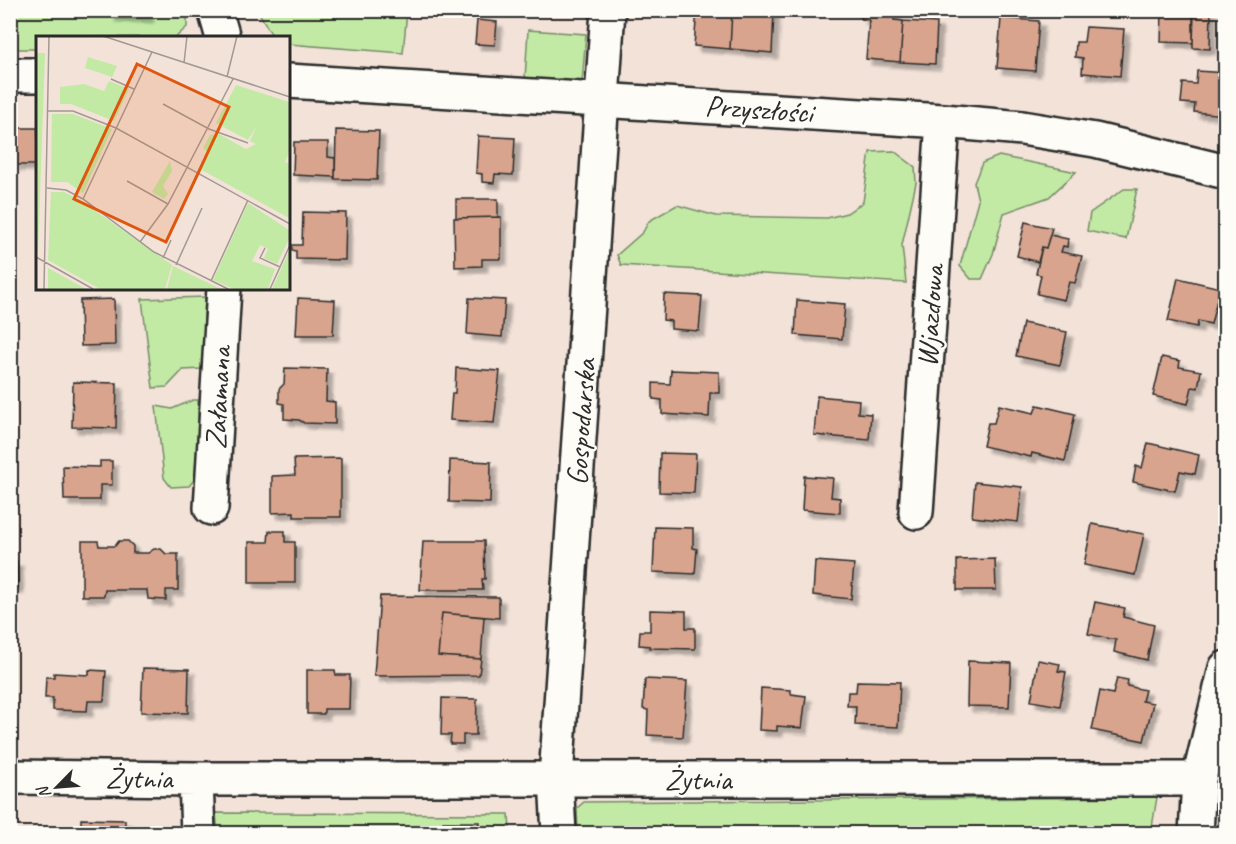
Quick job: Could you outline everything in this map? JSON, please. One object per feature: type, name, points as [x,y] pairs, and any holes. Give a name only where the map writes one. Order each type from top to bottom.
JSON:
[{"type":"street","points":[[214,10],[222,36]]},
{"type":"street","name":"Gospodarska","points":[[559,834],[556,778],[608,10]]},
{"type":"street","points":[[10,75],[36,75]]},
{"type":"street","name":"Przyszłości","points":[[290,81],[603,99],[1022,128],[1095,140],[1226,172]]},
{"type":"street","name":"Wjazdowa","points":[[916,512],[943,121]]},
{"type":"street","name":"Załamana","points":[[211,508],[224,290]]},
{"type":"street","points":[[1196,834],[1199,779],[1226,668]]},
{"type":"street","name":"Żytnia","points":[[10,777],[1199,779]]},
{"type":"street","name":"Żytnia","points":[[196,779],[198,834]]},
{"type":"green space","points":[[11,11],[187,11],[187,27],[177,36],[36,36],[36,49],[11,49]]},
{"type":"green space","points":[[258,11],[407,11],[403,53],[290,44],[290,36],[272,36]]},
{"type":"green space","points":[[528,30],[586,34],[582,83],[525,79]]},
{"type":"green space","points":[[894,151],[915,167],[916,183],[902,245],[906,283],[621,265],[617,255],[643,232],[649,221],[677,205],[716,216],[827,218],[847,213],[863,202],[870,152]]},
{"type":"green space","points":[[999,156],[1076,172],[1049,197],[1004,213],[993,254],[982,279],[971,279],[960,266],[978,200],[974,183],[982,163]]},
{"type":"green space","points":[[1124,189],[1137,189],[1126,239],[1087,231],[1090,213]]},
{"type":"green space","points":[[205,297],[202,369],[183,370],[167,387],[153,388],[142,299]]},
{"type":"green space","points":[[198,400],[199,474],[189,486],[171,487],[164,478],[156,406],[172,409]]},
{"type":"green space","points":[[1157,797],[1151,833],[578,833],[577,808],[584,802]]},
{"type":"green space","points":[[216,813],[509,814],[510,833],[218,833]]},
{"type":"building","points":[[110,10],[148,10],[148,17],[110,16]]},
{"type":"building","points":[[697,10],[732,10],[730,49],[694,46]]},
{"type":"building","points":[[732,10],[774,12],[772,53],[730,49]]},
{"type":"building","points":[[861,10],[895,10],[894,20],[903,21],[900,62],[866,59],[869,20],[861,19]]},
{"type":"building","points":[[1162,10],[1194,12],[1193,43],[1161,42]]},
{"type":"building","points":[[1193,10],[1211,11],[1210,49],[1193,48]]},
{"type":"building","points":[[1001,18],[1039,21],[1035,71],[997,68]]},
{"type":"building","points":[[477,20],[497,22],[495,45],[475,44]]},
{"type":"building","points":[[903,21],[937,23],[935,64],[900,62]]},
{"type":"building","points":[[1086,27],[1124,29],[1120,76],[1082,73],[1083,58],[1075,57],[1076,42],[1084,42]]},
{"type":"building","points":[[1197,71],[1226,73],[1226,115],[1194,112],[1195,104],[1181,103],[1183,83],[1196,84]]},
{"type":"building","points":[[10,128],[36,128],[36,165],[14,165],[15,145],[10,145]]},
{"type":"building","points":[[336,130],[379,131],[377,180],[335,179]]},
{"type":"building","points":[[478,136],[515,138],[513,175],[495,174],[494,183],[482,182],[482,174],[476,173]]},
{"type":"building","points":[[294,142],[328,142],[328,157],[335,158],[335,177],[293,175]]},
{"type":"building","points":[[456,199],[498,199],[498,217],[456,218]]},
{"type":"building","points":[[303,212],[346,213],[345,260],[296,259],[296,251],[292,250],[292,245],[302,245]]},
{"type":"building","points":[[501,217],[501,259],[482,259],[482,266],[455,267],[454,218]]},
{"type":"building","points":[[1025,222],[1052,228],[1046,248],[1042,247],[1038,262],[1017,256]]},
{"type":"building","points":[[1050,235],[1068,239],[1067,247],[1063,246],[1061,252],[1082,256],[1075,283],[1069,282],[1064,300],[1037,294],[1041,275],[1036,274],[1042,247],[1046,248]]},
{"type":"building","points":[[1178,278],[1220,288],[1211,324],[1198,321],[1197,327],[1168,321]]},
{"type":"building","points":[[664,294],[702,296],[699,331],[671,329],[671,321],[663,320]]},
{"type":"building","points":[[298,298],[335,300],[333,335],[296,335]]},
{"type":"building","points":[[469,298],[505,300],[502,337],[467,334]]},
{"type":"building","points":[[114,299],[115,345],[81,346],[80,300]]},
{"type":"building","points":[[797,300],[845,304],[842,339],[795,335]]},
{"type":"building","points":[[1023,323],[1067,332],[1060,365],[1016,356]]},
{"type":"building","points":[[1162,357],[1180,361],[1179,367],[1201,371],[1198,388],[1192,387],[1188,404],[1153,396]]},
{"type":"building","points":[[285,368],[327,369],[326,401],[335,402],[335,424],[304,423],[299,420],[284,419],[284,404],[279,403],[279,389],[284,384]]},
{"type":"building","points":[[456,368],[500,371],[494,423],[450,420],[452,393],[455,393]]},
{"type":"building","points":[[671,370],[719,372],[719,393],[710,393],[709,417],[662,414],[662,400],[653,399],[653,383],[670,384]]},
{"type":"building","points":[[73,382],[117,383],[116,428],[72,427]]},
{"type":"building","points":[[817,396],[859,400],[858,413],[871,414],[869,440],[814,435]]},
{"type":"building","points":[[999,405],[1034,413],[1037,405],[1075,414],[1065,461],[1032,453],[1031,457],[983,446],[988,423],[994,423]]},
{"type":"building","points":[[1148,443],[1199,455],[1195,474],[1180,471],[1175,491],[1133,482],[1136,466],[1142,468]]},
{"type":"building","points":[[660,453],[696,454],[694,493],[659,492]]},
{"type":"building","points":[[341,458],[341,517],[294,517],[294,512],[272,513],[272,476],[295,475],[294,459]]},
{"type":"building","points":[[450,460],[491,462],[490,503],[449,502]]},
{"type":"building","points":[[100,461],[112,461],[112,485],[100,485],[100,500],[64,500],[63,466],[100,467]]},
{"type":"building","points":[[804,476],[833,478],[831,497],[840,498],[840,513],[802,510]]},
{"type":"building","points":[[975,482],[1022,487],[1018,522],[972,517]]},
{"type":"building","points":[[1092,524],[1144,534],[1135,575],[1084,565]]},
{"type":"building","points":[[655,527],[693,528],[693,548],[697,549],[695,574],[653,572]]},
{"type":"building","points":[[269,531],[285,531],[285,542],[295,542],[295,583],[249,583],[249,542],[268,542]]},
{"type":"building","points":[[82,541],[98,541],[99,546],[115,546],[119,541],[128,541],[133,546],[133,553],[148,553],[154,549],[161,549],[166,554],[178,554],[178,590],[166,590],[166,600],[148,599],[147,590],[105,590],[104,596],[82,596]]},
{"type":"building","points":[[423,541],[484,541],[483,590],[420,590]]},
{"type":"building","points":[[995,559],[996,590],[957,590],[957,560]]},
{"type":"building","points":[[17,561],[18,588],[10,588],[10,562]]},
{"type":"building","points":[[815,561],[854,564],[851,599],[813,595]]},
{"type":"building","points":[[380,596],[499,597],[499,618],[442,613],[438,656],[481,659],[479,675],[374,676]]},
{"type":"building","points":[[1095,602],[1125,608],[1123,617],[1154,625],[1147,660],[1114,652],[1116,640],[1088,634]]},
{"type":"building","points":[[650,610],[686,611],[686,628],[695,628],[695,649],[650,648],[650,646],[639,645],[640,631],[650,631]]},
{"type":"building","points":[[442,613],[484,617],[481,659],[438,656]]},
{"type":"building","points":[[1038,660],[1060,664],[1058,671],[1066,672],[1060,706],[1031,701]]},
{"type":"building","points":[[968,661],[1011,663],[1009,707],[967,706]]},
{"type":"building","points":[[143,668],[189,669],[188,713],[141,712]]},
{"type":"building","points":[[89,670],[106,671],[104,701],[88,701],[87,711],[53,710],[53,698],[45,698],[46,677],[54,677],[54,673],[89,675]]},
{"type":"building","points":[[307,670],[335,670],[336,675],[350,675],[349,709],[324,709],[324,714],[307,714]]},
{"type":"building","points":[[1117,678],[1128,680],[1127,686],[1145,690],[1142,701],[1153,703],[1144,741],[1092,730],[1100,691],[1113,694]]},
{"type":"building","points":[[645,679],[687,681],[683,737],[647,735],[648,710],[643,709]]},
{"type":"building","points":[[857,681],[900,682],[898,727],[855,725],[856,706],[847,706],[848,692],[856,692]]},
{"type":"building","points":[[761,688],[791,690],[791,694],[806,696],[802,728],[777,726],[777,731],[759,730]]},
{"type":"building","points":[[442,698],[477,699],[476,735],[463,735],[463,744],[450,744],[451,735],[441,735]]},
{"type":"building","points":[[81,819],[125,820],[125,834],[81,834]]},
{"type":"building","points":[[443,822],[479,822],[479,834],[443,834]]}]
